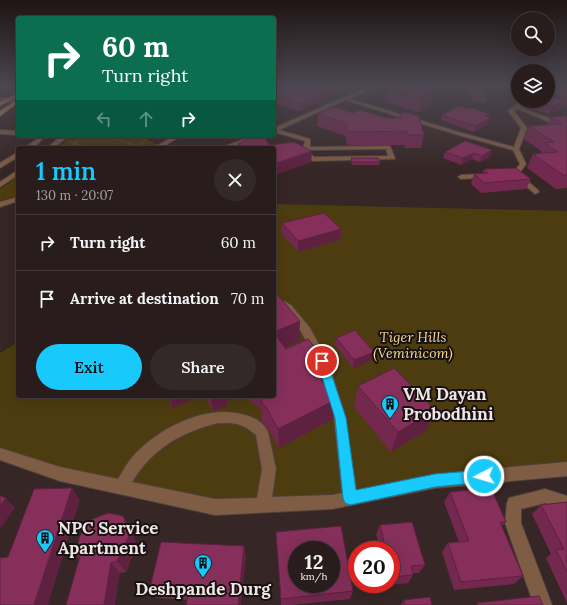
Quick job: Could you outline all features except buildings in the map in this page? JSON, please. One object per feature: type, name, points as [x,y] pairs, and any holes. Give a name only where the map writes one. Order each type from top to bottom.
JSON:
[{"type":"street","points":[[276,129],[311,114]]},
{"type":"street","points":[[396,114],[516,149]]},
{"type":"street","points":[[513,114],[524,128]]},
{"type":"street","points":[[535,114],[565,126]]},
{"type":"street","points":[[547,126],[565,126]]},
{"type":"street","points":[[524,128],[516,149],[522,164],[511,174],[535,192]]},
{"type":"street","points":[[524,128],[532,128]]},
{"type":"street","points":[[276,131],[308,140],[306,148],[305,153],[313,159],[392,158],[388,148],[306,148],[276,150]]},
{"type":"street","points":[[0,132],[16,133]]},
{"type":"street","points":[[31,146],[40,138]]},
{"type":"street","points":[[52,146],[62,138]]},
{"type":"street","points":[[161,146],[175,138]]},
{"type":"street","points":[[228,146],[254,138]]},
{"type":"street","points":[[0,166],[16,155]]},
{"type":"street","points":[[0,185],[16,173]]},
{"type":"street","points":[[461,177],[492,175]]},
{"type":"street","points":[[0,205],[16,200]]},
{"type":"street","points":[[276,303],[280,302],[287,307],[306,331],[322,361],[340,418],[350,498]]},
{"type":"street","points":[[121,487],[143,455],[171,433],[200,421],[225,415],[246,420],[261,431],[268,456],[270,477],[263,505]]},
{"type":"street","points":[[0,454],[60,474],[215,507],[332,502],[435,481],[567,469]]},
{"type":"street","points":[[543,605],[513,524],[514,503],[545,496],[567,503]]},
{"type":"path","points":[[70,146],[86,138],[117,139],[134,146]]},
{"type":"path","points":[[138,146],[148,138]]},
{"type":"path","points":[[58,141],[75,143],[84,146]]},
{"type":"green space","points":[[69,138],[143,138],[161,146],[59,146]]},
{"type":"green space","points":[[16,177],[16,197],[0,201],[0,189]]},
{"type":"green space","name":"Tiger Hills (Veminicom)","points":[[276,204],[567,211],[567,469],[350,498],[215,507],[0,454],[0,353],[16,343],[16,398],[276,398]]},
{"type":"place","name":"VM Dayan Probodhini","points":[[390,419]]},
{"type":"place","name":"NPC Service Apartment","points":[[45,553]]},
{"type":"place","name":"Deshpande Durg","points":[[203,578]]},
{"type":"route","points":[[322,361],[340,418],[350,498],[435,481],[484,476]]}]
